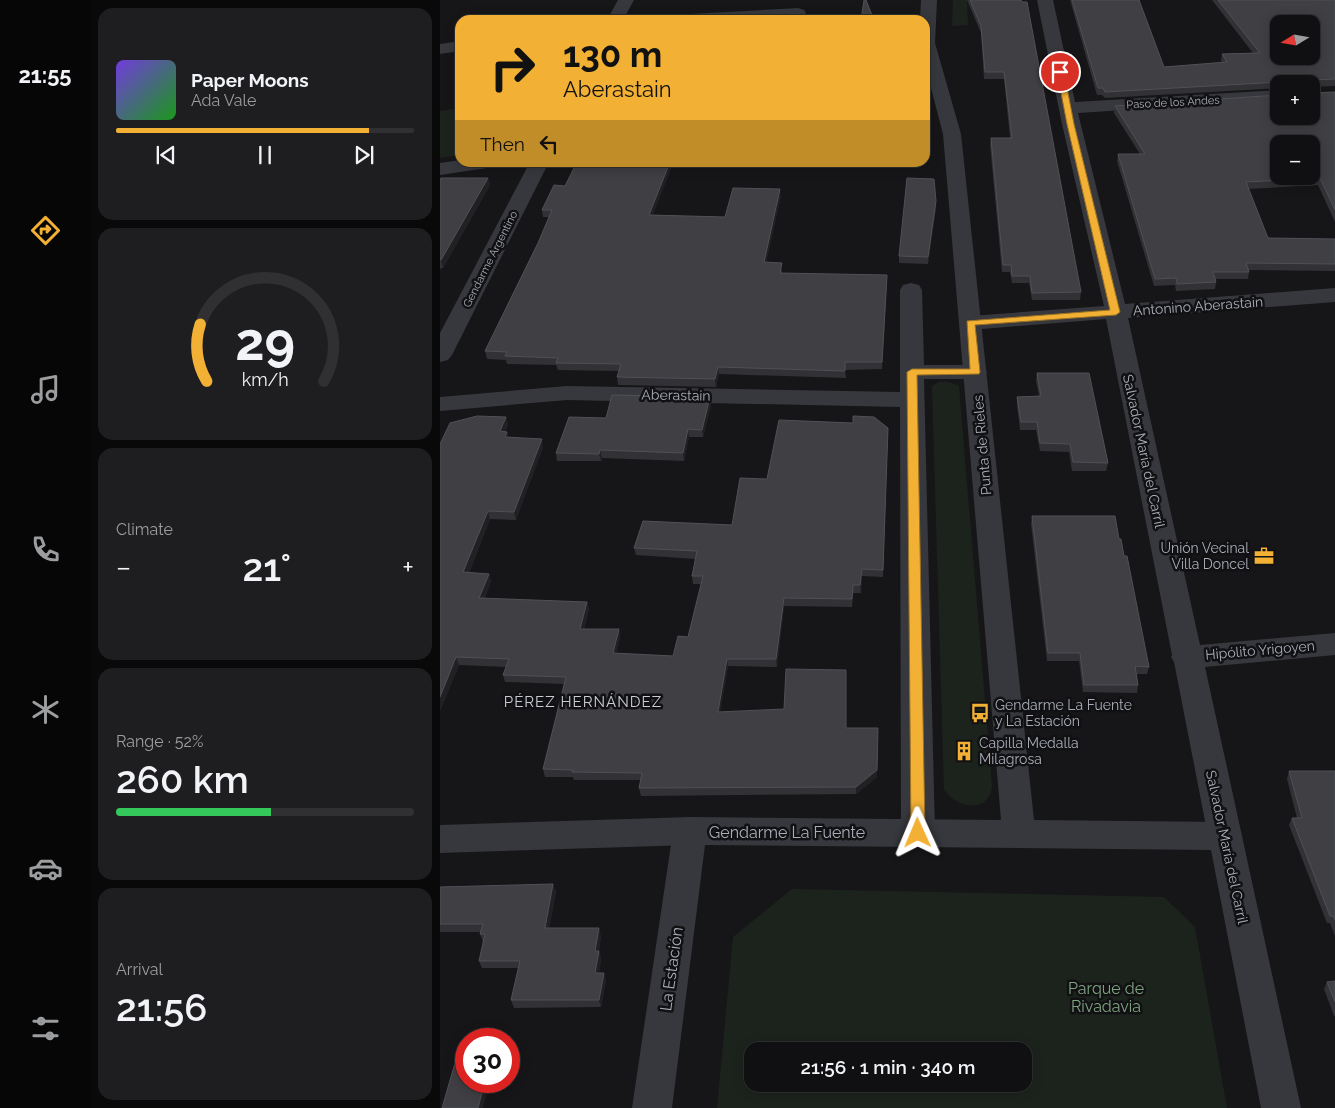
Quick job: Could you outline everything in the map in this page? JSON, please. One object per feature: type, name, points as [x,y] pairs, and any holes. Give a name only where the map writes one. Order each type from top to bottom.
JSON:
[{"type":"street","points":[[618,15],[626,0]]},
{"type":"street","points":[[762,15],[798,13],[788,0]]},
{"type":"street","name":"Punta de Rieles","points":[[928,15],[929,0]]},
{"type":"street","name":"Salvador María del Carril","points":[[1045,0],[1068,108],[1116,312],[1281,1108]]},
{"type":"street","points":[[440,48],[455,46]]},
{"type":"street","name":"Punta de Rieles","points":[[930,53],[952,134],[1019,834]]},
{"type":"street","name":"Paso de los Andes","points":[[1068,108],[1270,96]]},
{"type":"street","points":[[440,169],[455,167]]},
{"type":"street","name":"Gendarme Argentino","points":[[440,355],[537,167]]},
{"type":"street","points":[[911,290],[918,833]]},
{"type":"street","name":"Antonino Aberastain","points":[[970,323],[1335,295]]},
{"type":"street","points":[[912,363],[974,364]]},
{"type":"street","name":"Aberastain","points":[[440,404],[567,393],[913,400]]},
{"type":"street","name":"Hipólito Yrigoyen","points":[[1186,657],[1335,644]]},
{"type":"street","name":"Gendarme La Fuente","points":[[440,839],[690,831],[1225,836]]},
{"type":"street","name":"La Estación","points":[[652,1108],[690,831]]},
{"type":"green space","points":[[953,0],[967,0],[968,25],[952,26]]},
{"type":"green space","points":[[455,109],[455,156],[440,158],[440,111]]},
{"type":"green space","points":[[946,381],[959,386],[992,786],[990,795],[985,801],[979,805],[971,806],[956,801],[944,789],[932,386]]},
{"type":"green space","name":"Parque de Rivadavia","points":[[792,889],[1164,897],[1195,927],[1227,1108],[717,1108],[733,937]]},
{"type":"building","points":[[864,0],[866,0],[872,15],[862,15]]},
{"type":"building","points":[[970,0],[1021,0],[1022,2],[1027,2],[1081,292],[1032,293],[1030,276],[1012,276],[1011,265],[1003,265],[991,138],[1012,138],[1004,72],[985,72],[981,26]]},
{"type":"building","points":[[1072,0],[1139,0],[1164,67],[1227,62],[1222,54],[1260,53],[1218,0],[1335,0],[1335,79],[1320,80],[1320,75],[1270,75],[1270,83],[1105,92],[1103,88],[1098,88]]},
{"type":"building","points":[[1335,92],[1335,210],[1320,178],[1320,135],[1270,135],[1270,181],[1246,182],[1268,238],[1335,239],[1335,264],[1246,263],[1249,272],[1213,272],[1216,282],[1177,284],[1176,278],[1155,279],[1118,154],[1145,154],[1115,106],[1270,96],[1270,125],[1320,125],[1320,93]]},
{"type":"building","points":[[574,167],[668,167],[649,215],[725,217],[733,188],[780,189],[764,262],[782,263],[780,273],[887,275],[882,362],[845,362],[845,371],[718,367],[715,379],[617,377],[621,364],[556,363],[558,358],[505,356],[507,352],[485,351],[538,243],[552,210],[542,210],[554,185],[565,186]]},
{"type":"building","points":[[488,178],[440,260],[440,179]]},
{"type":"building","points":[[907,178],[934,179],[936,201],[928,257],[899,256]]},
{"type":"building","points":[[1037,373],[1089,373],[1108,463],[1073,462],[1070,444],[1040,443],[1037,422],[1021,422],[1017,397],[1041,396]]},
{"type":"building","points":[[612,395],[710,397],[702,430],[688,429],[683,453],[600,450],[599,454],[556,453],[569,417],[606,418]]},
{"type":"building","points":[[477,416],[506,417],[500,431],[507,432],[505,437],[542,439],[514,512],[488,511],[463,572],[489,574],[479,598],[587,602],[580,629],[619,629],[613,653],[673,656],[678,636],[688,637],[703,576],[692,576],[697,551],[634,548],[643,521],[732,525],[740,478],[767,479],[779,420],[853,423],[853,416],[874,417],[888,428],[883,570],[862,569],[860,585],[853,585],[852,599],[784,598],[776,659],[727,659],[718,712],[784,709],[786,669],[846,670],[846,728],[878,728],[877,770],[856,787],[639,788],[642,773],[572,772],[573,770],[543,769],[566,677],[503,675],[509,659],[456,657],[440,697],[440,444],[450,423]]},
{"type":"building","points":[[1032,516],[1115,516],[1124,556],[1127,556],[1149,667],[1135,666],[1138,685],[1084,685],[1080,653],[1048,653]]},
{"type":"building","points":[[1289,771],[1335,771],[1335,920],[1333,916],[1330,916],[1292,818],[1302,818]]},
{"type":"building","points":[[553,884],[545,928],[599,928],[595,951],[599,951],[595,973],[604,973],[599,1000],[511,1000],[520,961],[479,961],[485,934],[480,934],[483,924],[440,924],[440,887]]},
{"type":"building","points":[[1335,981],[1335,1002],[1327,982]]},
{"type":"building","points":[[455,1063],[455,1093],[482,1093],[478,1108],[442,1108]]},
{"type":"place","name":"Unión Vecinal Villa Doncel","points":[[1264,556]]},
{"type":"place","name":"Gendarme La Fuente y La Estación","points":[[980,713]]},
{"type":"place","name":"Capilla Medalla Milagrosa","points":[[964,751]]},
{"type":"district","name":"PÉREZ HERNÁNDEZ","points":[[583,702]]},
{"type":"route","points":[[918,833],[912,372],[975,372],[970,323],[1116,312],[1060,72]]}]
